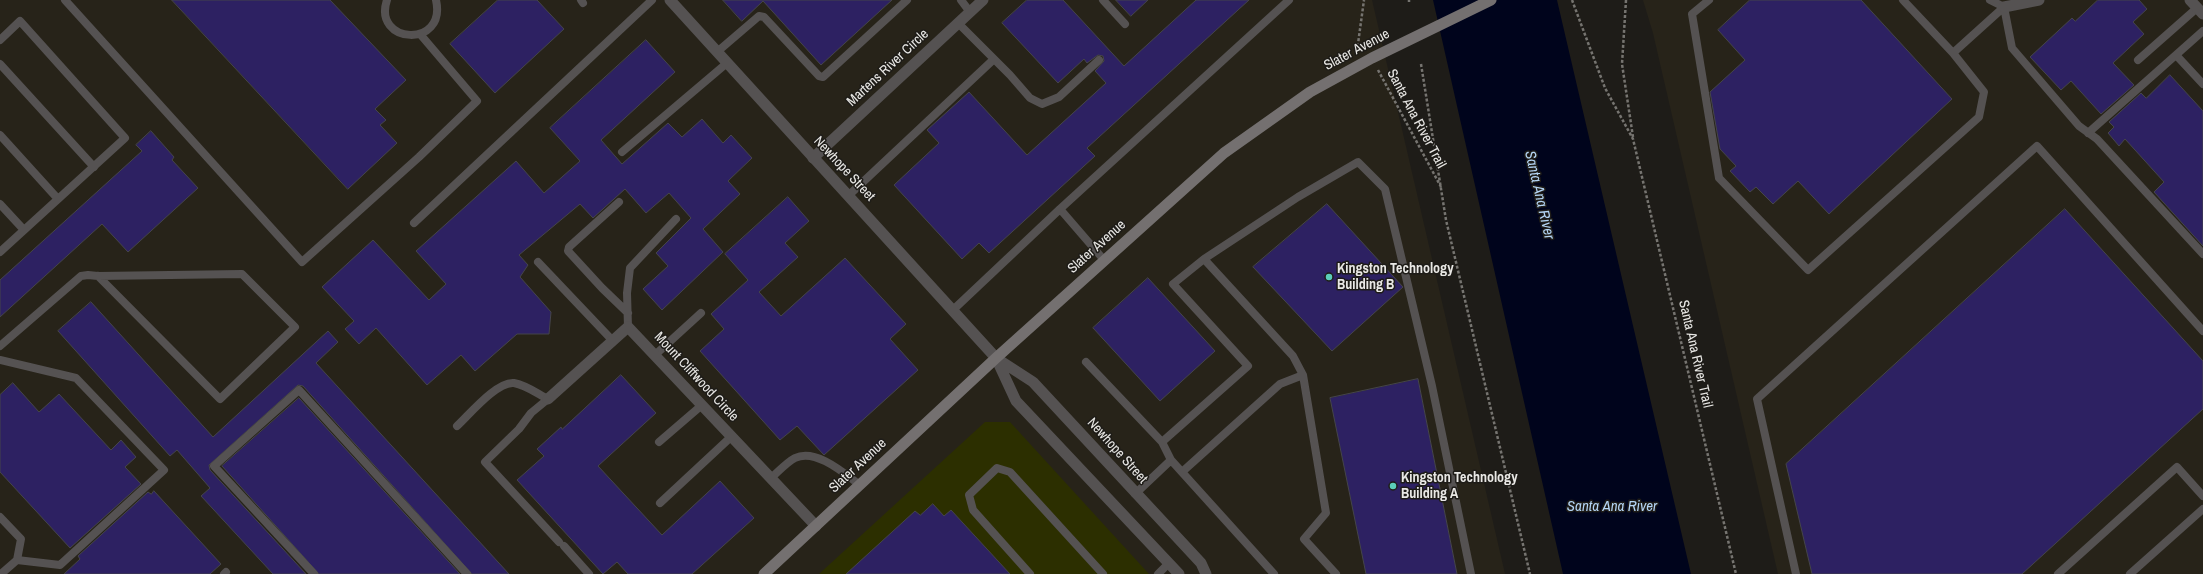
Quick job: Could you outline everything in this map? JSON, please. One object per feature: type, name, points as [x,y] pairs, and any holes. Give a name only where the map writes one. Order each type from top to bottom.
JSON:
[{"type":"main road","name":"Slater Avenue","points":[[764,574],[996,358],[1224,153],[1310,92],[1372,58],[1491,0]]},
{"type":"street","name":"Newhope Street","points":[[670,0],[813,158],[954,309],[996,358],[1016,401],[1179,574]]},
{"type":"street","name":"Martens River Circle","points":[[813,158],[983,0]]},
{"type":"street","points":[[2004,7],[2019,2],[2039,0]]},
{"type":"street","points":[[548,399],[628,327]]},
{"type":"street","name":"Mount Cliffwood Circle","points":[[628,327],[816,526]]},
{"type":"street","name":"Newhope Street","points":[[996,358],[1033,382],[1201,563],[1206,574]]},
{"type":"lane","points":[[65,0],[302,262],[419,157],[477,101],[420,34]]},
{"type":"lane","points":[[384,2],[386,19],[394,30],[406,35],[420,34],[433,23],[437,16],[436,0]]},
{"type":"lane","points":[[414,223],[652,0]]},
{"type":"lane","points":[[717,52],[759,16],[764,18],[819,76],[823,77],[907,0]]},
{"type":"lane","points":[[961,0],[970,12]]},
{"type":"lane","points":[[1103,0],[1125,24]]},
{"type":"lane","points":[[954,309],[1060,209],[1289,0]]},
{"type":"lane","points":[[1710,0],[1692,14],[1719,178],[1808,270],[1979,117],[1984,92],[1953,53],[1903,0]]},
{"type":"lane","points":[[1990,0],[2004,7]]},
{"type":"lane","points":[[1953,53],[2004,7]]},
{"type":"lane","points":[[2004,7],[2012,48],[2079,126],[2097,139],[2203,254]]},
{"type":"lane","points":[[2138,60],[2196,7]]},
{"type":"lane","points":[[0,40],[20,21],[125,138],[0,252]]},
{"type":"lane","points":[[958,23],[1030,98],[1042,104],[1059,98],[1099,60]]},
{"type":"lane","points":[[2088,133],[2203,31]]},
{"type":"lane","points":[[2176,55],[2203,84]]},
{"type":"lane","points":[[848,196],[994,59]]},
{"type":"lane","points":[[622,152],[727,63]]},
{"type":"lane","points":[[0,64],[94,167]]},
{"type":"lane","points":[[0,135],[58,199]]},
{"type":"lane","points":[[1796,574],[1758,399],[2037,146],[2203,331]]},
{"type":"lane","points":[[1162,442],[1248,366],[1173,284],[1204,259],[1298,197],[1358,162],[1385,189],[1432,386],[1471,574]]},
{"type":"lane","points":[[619,202],[569,247],[568,252],[628,313]]},
{"type":"lane","points":[[0,204],[24,230]]},
{"type":"lane","points":[[1060,209],[1104,260]]},
{"type":"lane","points":[[628,327],[630,268],[676,219]]},
{"type":"lane","points":[[1204,259],[1293,356],[1303,375],[1326,513],[1304,539],[1336,574]]},
{"type":"lane","points":[[538,262],[613,340]]},
{"type":"lane","points":[[0,346],[81,276],[88,274],[98,276],[242,274],[295,327],[220,399],[98,276]]},
{"type":"lane","points":[[655,355],[701,313]]},
{"type":"lane","points":[[0,360],[76,378],[164,470],[60,565],[17,560]]},
{"type":"lane","points":[[1086,362],[1162,442],[1171,460],[1274,574]]},
{"type":"lane","points":[[1182,472],[1280,384],[1303,375]]},
{"type":"lane","points":[[457,426],[497,389],[508,383],[523,386],[548,399],[531,413],[519,429],[485,462],[589,574]]},
{"type":"lane","points":[[314,574],[214,466],[299,390],[467,574]]},
{"type":"lane","points":[[659,442],[702,405]]},
{"type":"lane","points":[[660,504],[732,436]]},
{"type":"lane","points":[[771,478],[795,458],[804,456],[819,459],[832,464],[860,485]]},
{"type":"lane","points":[[1136,494],[1171,460]]},
{"type":"lane","points":[[2058,574],[2177,467],[2203,496]]},
{"type":"lane","points":[[1030,574],[972,510],[969,494],[997,468],[1010,472],[1103,574]]},
{"type":"lane","points":[[2130,574],[2203,509]]},
{"type":"lane","points":[[0,517],[21,539],[17,560],[1,574]]},
{"type":"lane","points":[[1158,574],[1169,563]]},
{"type":"path","points":[[1355,67],[1364,0]]},
{"type":"path","name":"Santa Ana River Trail","points":[[1572,0],[1605,88],[1633,139]]},
{"type":"path","name":"Santa Ana River Trail","points":[[1626,0],[1622,64],[1633,139],[1736,574]]},
{"type":"path","name":"Santa Ana River Trail","points":[[1372,58],[1442,189]]},
{"type":"path","name":"Santa Ana River Trail","points":[[1421,64],[1446,220],[1530,574]]},
{"type":"shaded area","points":[[0,0],[1372,0],[1505,574],[0,574]]},
{"type":"shaded area","points":[[1643,0],[2203,0],[2203,574],[1778,574],[1653,33]]},
{"type":"green space","points":[[985,422],[1010,422],[1149,574],[819,574]]},
{"type":"water","name":"Santa Ana River","points":[[1433,0],[1557,0],[1691,574],[1563,574]]},
{"type":"building","points":[[172,0],[330,0],[406,80],[375,109],[386,120],[380,125],[397,143],[348,189]]},
{"type":"building","points":[[498,0],[537,0],[564,29],[495,93],[450,44]]},
{"type":"building","points":[[723,0],[892,0],[821,65],[763,1],[742,21]]},
{"type":"building","points":[[1027,0],[1063,0],[1124,66],[1196,0],[1249,0],[1087,148],[1095,156],[989,253],[979,243],[962,259],[894,185],[939,143],[927,130],[969,92],[1027,155],[1106,83],[1095,71],[1104,61],[1103,56],[1098,55],[1087,63],[1084,59],[1058,83],[1002,23]]},
{"type":"building","points":[[1116,0],[1148,0],[1131,16]]},
{"type":"building","points":[[1750,0],[1861,0],[1952,99],[1829,214],[1798,181],[1773,204],[1756,187],[1750,192],[1730,171],[1736,166],[1720,149],[1710,92],[1745,60],[1718,30]]},
{"type":"building","points":[[2098,0],[2139,0],[2147,9],[2133,22],[2144,34],[2113,63],[2134,85],[2101,114],[2071,81],[2061,90],[2030,57],[2072,18],[2075,21]]},
{"type":"building","points":[[646,40],[675,72],[601,140],[622,164],[668,123],[682,137],[702,119],[723,143],[731,135],[752,158],[728,181],[740,194],[703,229],[723,252],[662,310],[643,289],[668,266],[656,253],[691,218],[669,193],[646,213],[625,189],[593,218],[580,204],[519,255],[528,265],[520,277],[551,312],[549,334],[517,334],[475,371],[461,355],[427,385],[376,328],[359,344],[345,329],[354,321],[322,287],[373,240],[429,300],[446,284],[416,251],[516,161],[544,193],[580,161],[550,128]]},
{"type":"building","points":[[2170,75],[2203,111],[2203,246],[2154,192],[2164,182],[2125,139],[2119,146],[2108,133],[2114,127],[2109,122],[2141,93],[2146,98]]},
{"type":"building","points":[[151,131],[174,157],[172,160],[198,188],[128,252],[102,224],[0,317],[0,280],[142,151],[136,145]]},
{"type":"building","points":[[788,197],[809,221],[785,243],[798,257],[759,292],[781,316],[845,258],[906,324],[890,339],[918,370],[824,455],[797,426],[780,440],[700,351],[724,329],[711,314],[748,280],[725,254]]},
{"type":"building","name":"Kingston Technology Building B","points":[[1327,204],[1403,287],[1332,351],[1253,267]]},
{"type":"building","points":[[2065,209],[2203,361],[2203,409],[2022,574],[1812,574],[1786,464]]},
{"type":"building","points":[[1148,278],[1215,351],[1160,401],[1093,328]]},
{"type":"building","points":[[91,302],[213,437],[328,331],[338,342],[316,363],[509,574],[472,574],[303,386],[298,385],[209,465],[210,470],[306,574],[273,574],[201,496],[210,488],[177,450],[170,456],[58,331]]},
{"type":"building","points":[[621,375],[656,413],[598,466],[662,535],[720,481],[754,518],[692,574],[628,574],[617,562],[603,574],[517,480],[544,456],[537,449],[561,427],[562,429]]},
{"type":"building","name":"Kingston Technology Building A","points":[[1418,379],[1457,574],[1366,574],[1330,398]]},
{"type":"building","points":[[13,383],[39,412],[59,394],[111,450],[121,440],[136,457],[125,467],[141,484],[70,548],[0,472],[0,395]]},
{"type":"building","points":[[299,398],[460,574],[319,574],[222,466]]},
{"type":"building","points":[[154,491],[221,564],[210,574],[64,574],[80,559],[78,556],[148,492],[151,494]]},
{"type":"building","points":[[933,504],[944,516],[951,510],[1010,574],[846,574],[915,511],[920,515]]},
{"type":"place","name":"Kingston Technology Building B","points":[[1329,277]]},
{"type":"place","name":"Kingston Technology Building A","points":[[1393,486]]}]
